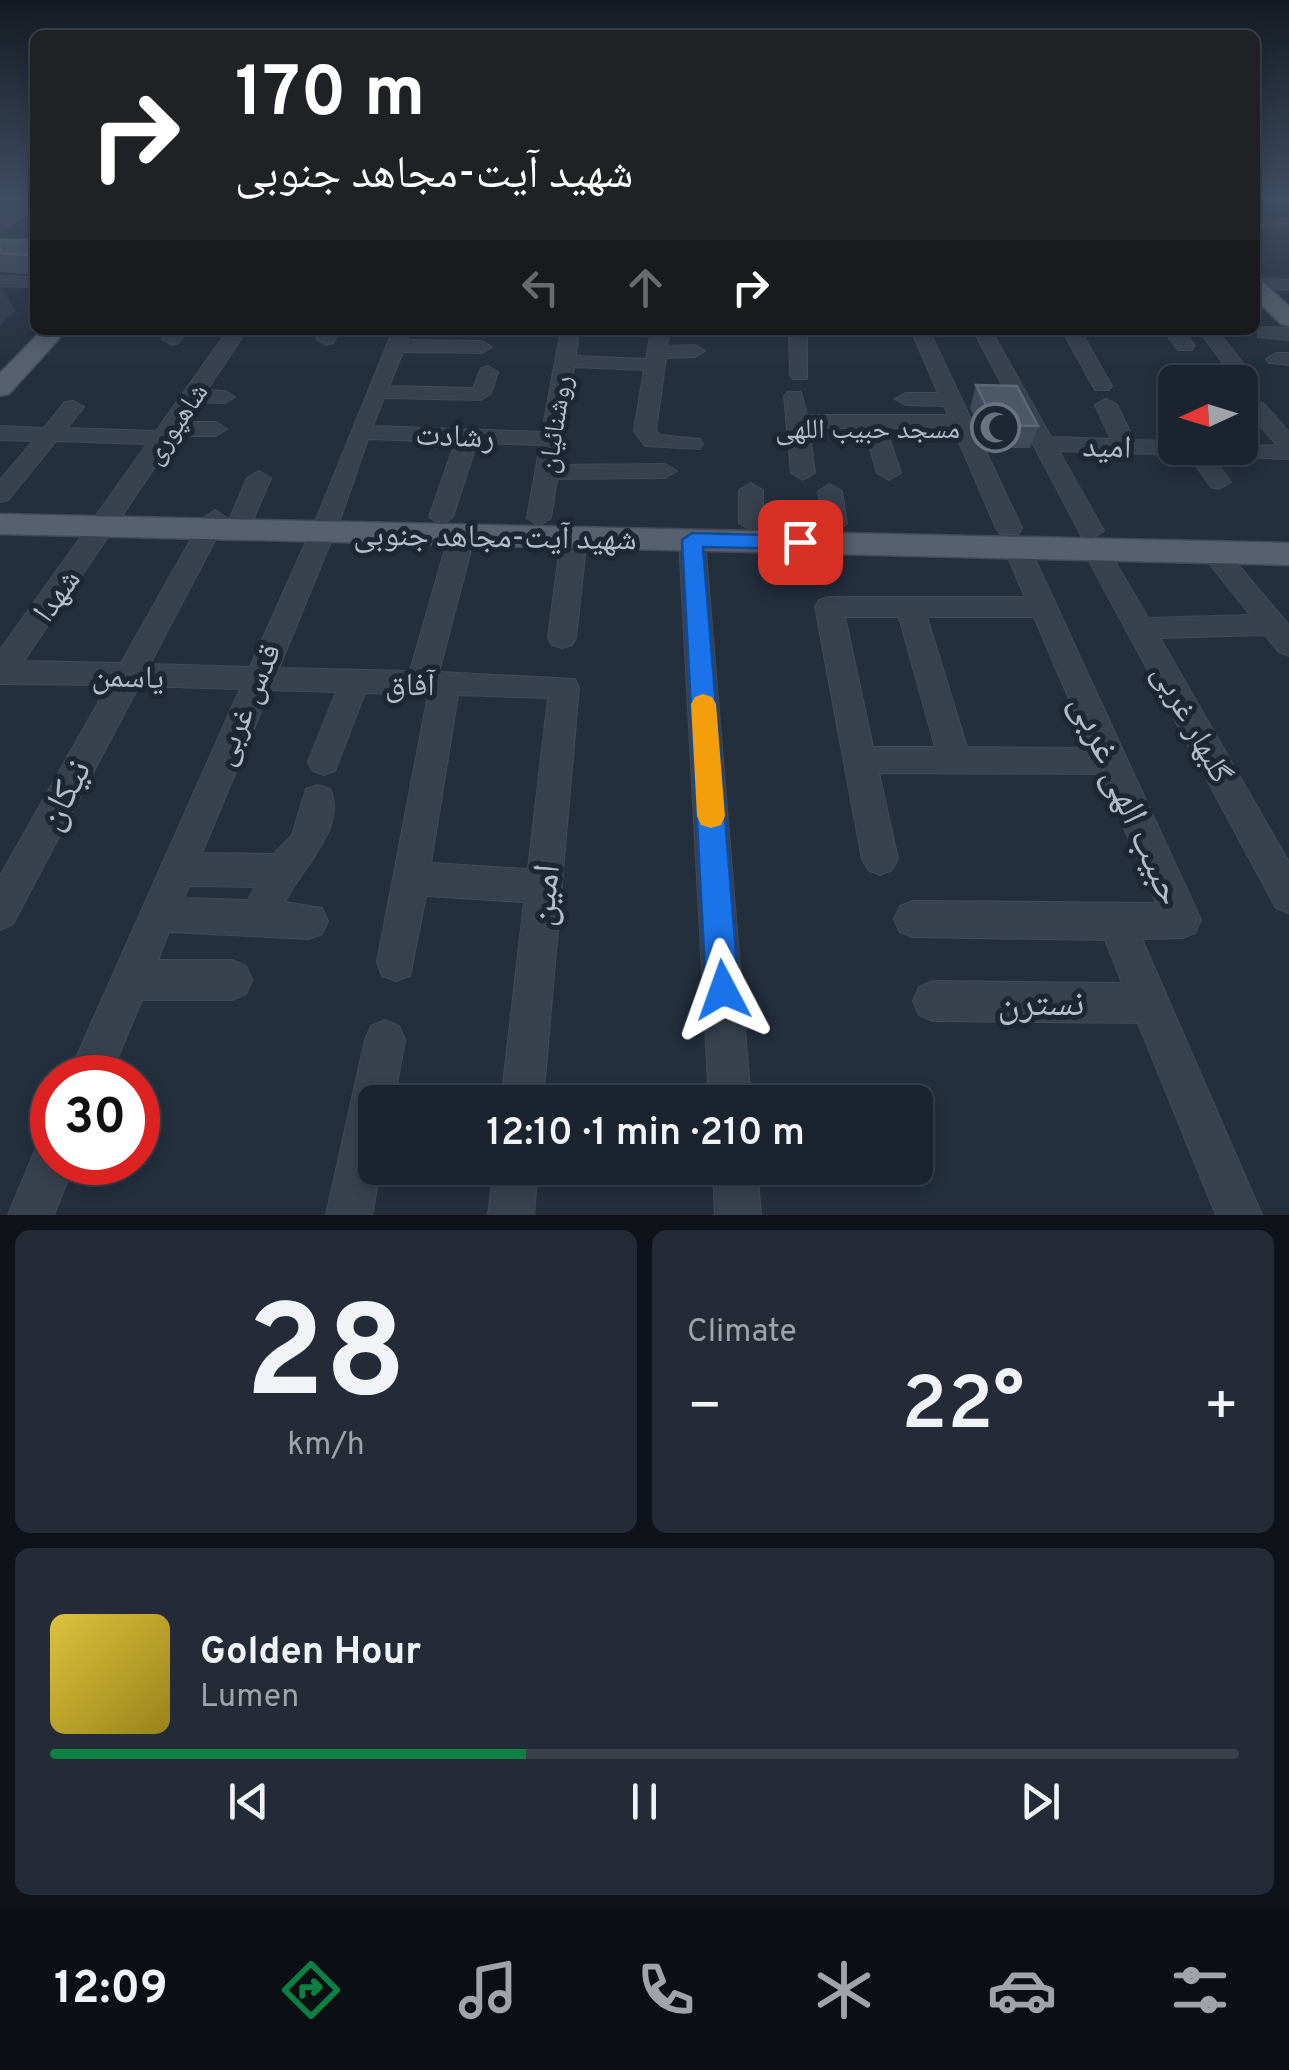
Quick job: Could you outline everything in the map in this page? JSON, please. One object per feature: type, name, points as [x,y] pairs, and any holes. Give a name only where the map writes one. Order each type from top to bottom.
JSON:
[{"type":"main road","points":[[0,388],[51,335]]},
{"type":"main road","name":"شهید آیت-مجاهد جنوبی","points":[[3,516],[452,526],[574,538],[1013,538]]},
{"type":"main road","name":"شهید آیت-مجاهد جنوبی","points":[[452,526],[539,518],[834,524],[1289,554]]},
{"type":"main road","name":"شهید آیت-مجاهد جنوبی","points":[[1093,541],[1289,534]]},
{"type":"street","points":[[0,282],[30,282]]},
{"type":"street","name":"شاهپوری","points":[[109,521],[235,335]]},
{"type":"street","name":"روشنائیان","points":[[539,518],[569,335]]},
{"type":"street","points":[[798,335],[796,422],[803,473]]},
{"type":"street","name":"حبیب الهی غربی","points":[[922,335],[1182,920],[1116,922],[1238,1215]]},
{"type":"street","name":"گلبهار غربی","points":[[985,335],[1140,628],[1289,896]]},
{"type":"street","points":[[1074,335],[1126,447]]},
{"type":"street","points":[[1211,335],[1235,365]]},
{"type":"street","points":[[399,338],[482,347]]},
{"type":"street","name":"قدس غربی","points":[[98,1055],[326,525],[359,432],[399,338]]},
{"type":"street","points":[[658,349],[645,431],[653,441],[692,444]]},
{"type":"street","points":[[565,361],[658,349],[695,351]]},
{"type":"street","points":[[376,392],[481,394],[488,372]]},
{"type":"street","points":[[209,374],[238,374]]},
{"type":"street","points":[[193,396],[225,397]]},
{"type":"street","points":[[906,399],[950,400]]},
{"type":"street","points":[[3,516],[51,434],[73,407]]},
{"type":"street","points":[[1258,412],[1289,449]]},
{"type":"street","points":[[796,422],[960,422]]},
{"type":"street","points":[[873,422],[889,473]]},
{"type":"street","points":[[0,433],[168,434],[216,429]]},
{"type":"street","name":"رشادت","points":[[359,432],[552,439]]},
{"type":"street","points":[[396,962],[410,878],[452,526],[468,436]]},
{"type":"street","name":"امید","points":[[1044,444],[1158,448]]},
{"type":"street","name":"امید","points":[[1258,449],[1289,449]]},
{"type":"street","points":[[1208,465],[1220,482]]},
{"type":"street","points":[[547,472],[665,471]]},
{"type":"street","name":"نیکان","points":[[0,912],[127,676],[222,522],[259,478]]},
{"type":"street","points":[[750,524],[751,490]]},
{"type":"street","points":[[830,491],[834,524]]},
{"type":"street","name":"شهدا","points":[[0,672],[109,521]]},
{"type":"street","points":[[562,638],[574,538]]},
{"type":"street","points":[[692,540],[729,1085]]},
{"type":"street","points":[[1214,552],[1282,635]]},
{"type":"street","points":[[880,858],[829,607],[1044,608]]},
{"type":"street","points":[[910,607],[955,760]]},
{"type":"street","points":[[1140,628],[1282,635]]},
{"type":"street","name":"یاسمن","points":[[0,672],[256,681]]},
{"type":"street","name":"آفاق","points":[[256,681],[564,687]]},
{"type":"street","points":[[324,762],[354,683]]},
{"type":"street","name":"امین","points":[[524,1085],[564,687]]},
{"type":"street","points":[[860,760],[1112,761]]},
{"type":"street","points":[[259,918],[282,871],[306,843],[318,799]]},
{"type":"street","points":[[176,869],[282,871]]},
{"type":"street","points":[[410,878],[544,888]]},
{"type":"street","points":[[157,914],[309,921]]},
{"type":"street","points":[[912,918],[1116,922]]},
{"type":"street","points":[[129,980],[232,980]]},
{"type":"street","name":"نسترن","points":[[934,1002],[1148,1002]]},
{"type":"street","points":[[349,1215],[385,1040]]},
{"type":"street","points":[[31,1215],[43,1185]]},
{"type":"street","points":[[511,1215],[514,1185]]},
{"type":"street","points":[[736,1185],[738,1215]]},
{"type":"building","points":[[976,385],[1017,386],[1038,426],[996,425]]},
{"type":"slow traffic","points":[[703,704],[711,816]]},
{"type":"place","name":"مسجد حبیب اللهی","points":[[995,428]]},
{"type":"route","points":[[723,990],[692,540],[800,542]]}]
